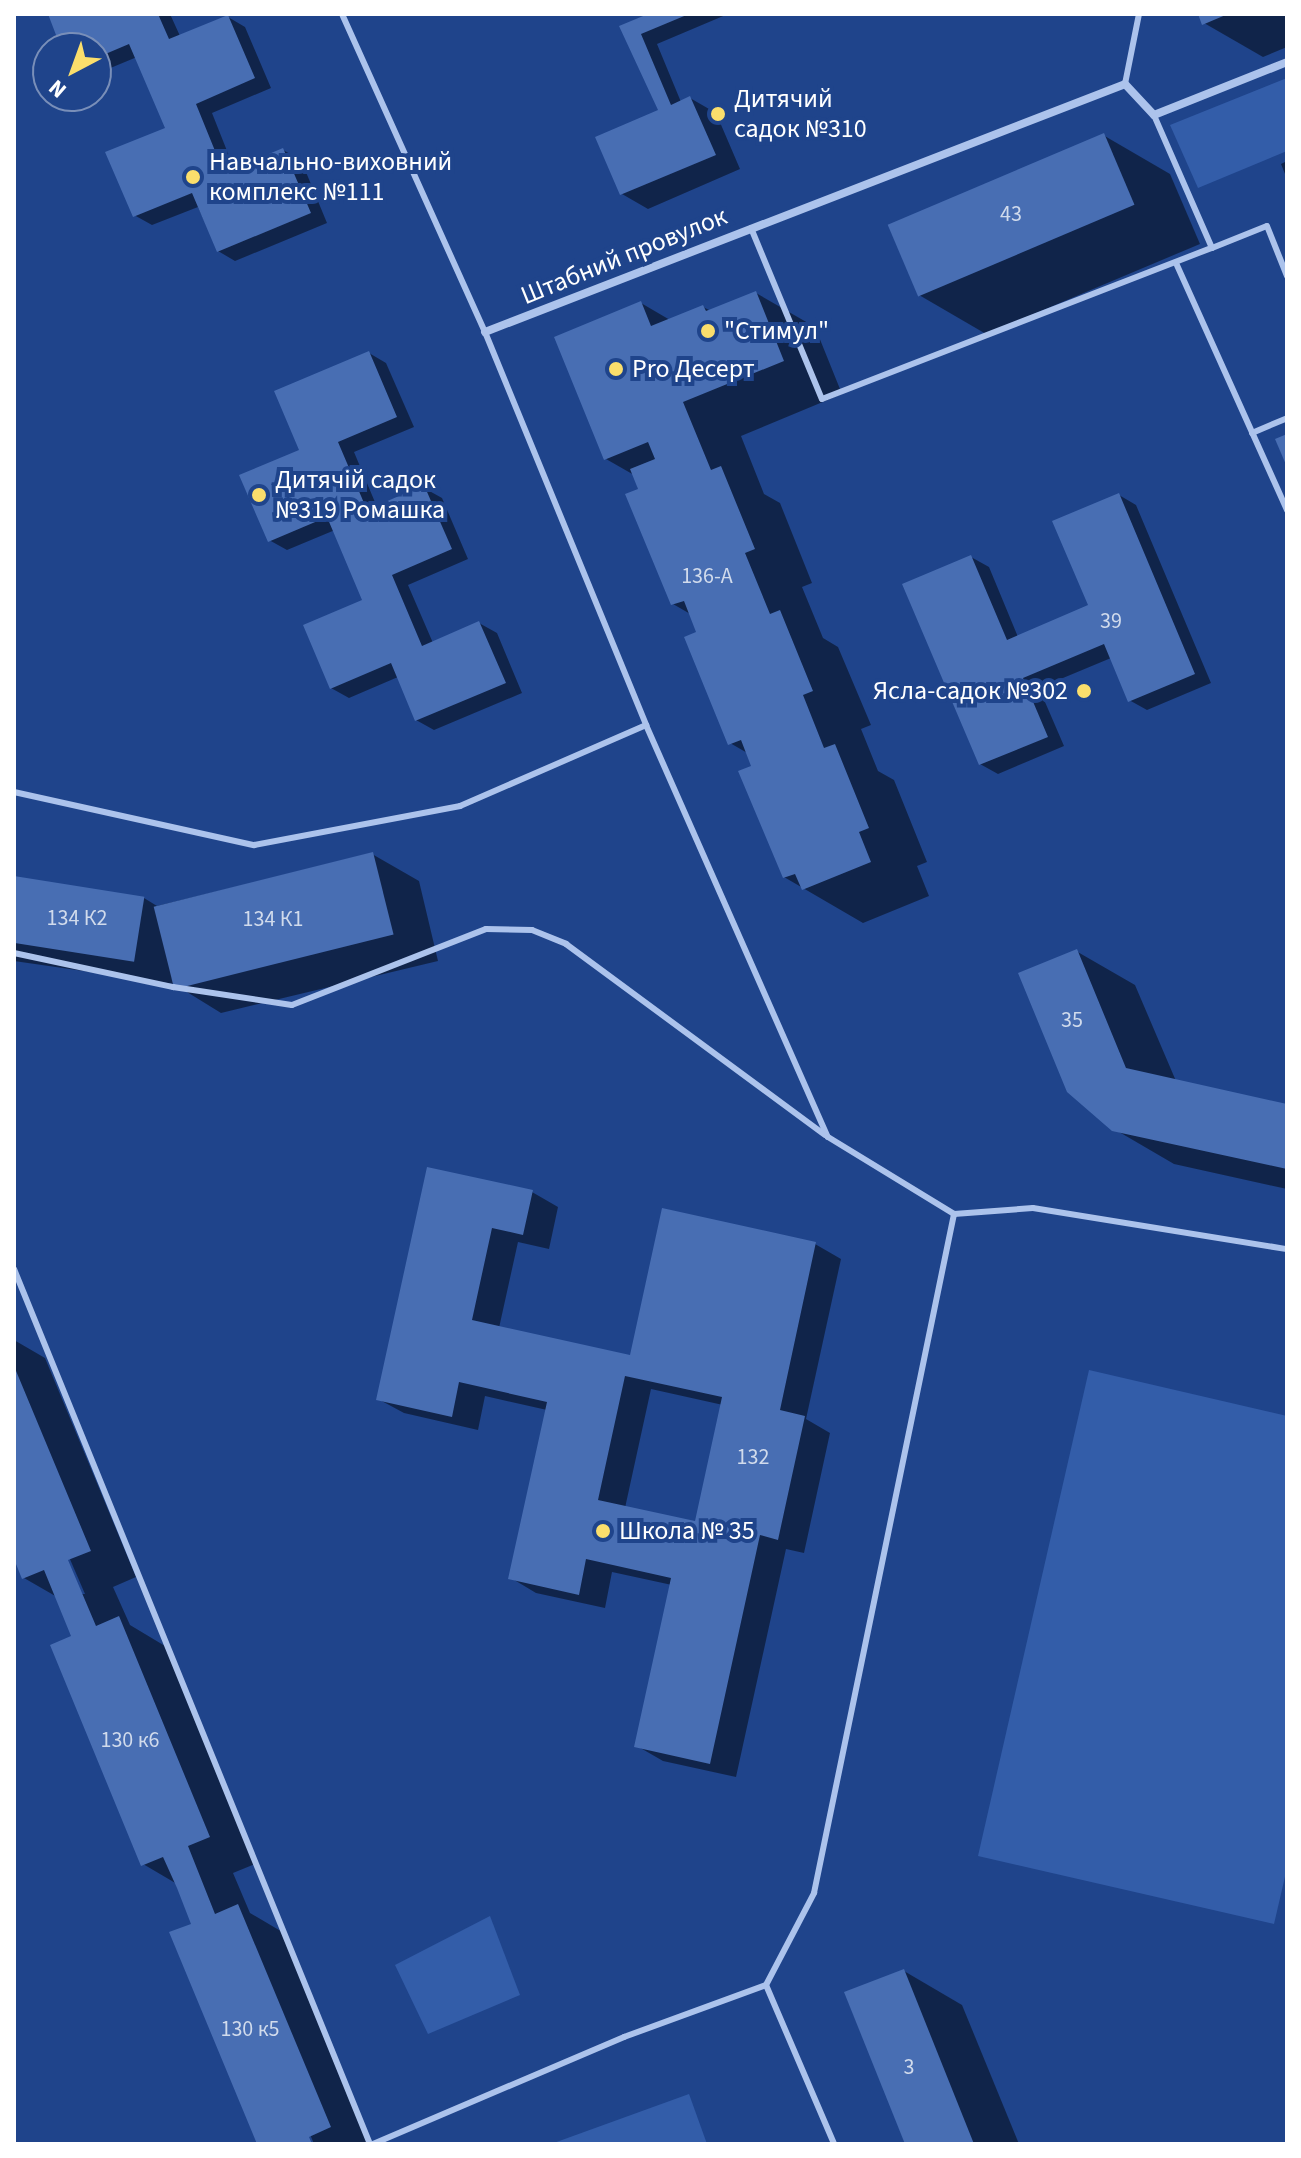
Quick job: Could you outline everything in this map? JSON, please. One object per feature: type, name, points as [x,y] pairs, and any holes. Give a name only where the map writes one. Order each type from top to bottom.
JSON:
[{"type":"street","points":[[1125,84],[1154,115],[1287,62]]},
{"type":"street","name":"Штабний провулок","points":[[485,332],[932,156],[1125,84]]},
{"type":"lane","points":[[342,14],[485,332],[646,725],[828,1137]]},
{"type":"lane","points":[[1125,84],[1139,14]]},
{"type":"lane","points":[[1154,115],[1212,248]]},
{"type":"lane","points":[[751,227],[822,399],[1267,226],[1287,276]]},
{"type":"lane","points":[[1176,263],[1287,510]]},
{"type":"lane","points":[[1252,433],[1287,418]]},
{"type":"lane","points":[[14,792],[254,845],[460,806],[646,725]]},
{"type":"lane","points":[[14,953],[173,987],[292,1005],[486,929],[532,930],[566,944],[828,1137],[954,1214],[1033,1208],[1287,1249]]},
{"type":"lane","points":[[14,1269],[371,2144],[624,2037],[766,1985],[814,1893],[954,1214]]},
{"type":"lane","points":[[766,1985],[834,2144]]},
{"type":"shaded area","points":[[1287,78],[1287,151],[1198,188],[1170,125]]},
{"type":"shaded area","points":[[1089,1370],[1287,1416],[1287,1868],[1274,1924],[978,1856]]},
{"type":"shaded area","points":[[490,1916],[520,1995],[428,2034],[395,1965]]},
{"type":"shaded area","points":[[689,2094],[707,2144],[551,2144]]},
{"type":"building","points":[[48,14],[158,14],[169,39],[228,15],[255,78],[196,104],[224,173],[283,148],[311,213],[217,252],[192,193],[133,217],[105,152],[165,128],[129,44],[112,51],[112,32],[55,32]]},
{"type":"building","points":[[648,14],[689,14],[641,34],[671,105],[690,96],[716,155],[620,195],[595,137],[658,110],[619,26]]},
{"type":"building","points":[[1198,14],[1228,14],[1202,25]]},
{"type":"building","points":[[1104,133],[1134,205],[918,297],[888,225]]},
{"type":"building","points":[[756,291],[784,361],[683,402],[711,470],[721,466],[755,549],[745,553],[770,614],[780,610],[813,691],[803,695],[824,748],[835,744],[869,828],[859,832],[871,862],[802,890],[795,874],[783,878],[738,771],[751,766],[741,740],[728,745],[684,637],[696,632],[684,601],[671,605],[625,494],[638,489],[630,469],[655,459],[648,442],[604,460],[554,337],[641,301],[651,326],[703,305],[706,311]]},
{"type":"building","points":[[369,351],[397,417],[338,442],[367,510],[424,485],[452,549],[392,575],[422,646],[479,621],[506,683],[415,721],[391,663],[330,689],[303,625],[362,600],[327,517],[268,542],[239,475],[299,450],[274,391]]},
{"type":"building","points":[[1287,434],[1287,467],[1275,439]]},
{"type":"building","points":[[1119,493],[1195,674],[1128,702],[1104,644],[1023,678],[1048,737],[979,765],[902,584],[971,555],[1007,640],[1088,605],[1052,521]]},
{"type":"building","points":[[373,852],[394,934],[174,989],[154,907]]},
{"type":"building","points":[[14,876],[144,897],[134,962],[14,943]]},
{"type":"building","points":[[1077,949],[1126,1068],[1287,1104],[1287,1169],[1112,1131],[1067,1092],[1018,973]]},
{"type":"building","points":[[427,1167],[533,1190],[523,1235],[492,1228],[472,1320],[630,1355],[662,1208],[816,1242],[780,1410],[805,1416],[778,1540],[760,1535],[710,1764],[634,1747],[671,1578],[586,1559],[579,1595],[508,1579],[547,1402],[459,1382],[452,1417],[376,1400]],"holes":[[[625,1376],[722,1397],[695,1521],[598,1500]]]},
{"type":"building","points":[[14,1366],[91,1551],[68,1560],[96,1626],[119,1616],[210,1837],[188,1846],[215,1914],[238,1904],[331,2127],[309,2137],[312,2144],[257,2144],[169,1932],[191,1924],[177,1888],[163,1857],[141,1866],[50,1645],[71,1636],[44,1570],[22,1579],[14,1559]]},
{"type":"building","points":[[904,1969],[974,2144],[905,2144],[844,1992]]},
{"type":"place","name":"Дитячий садок №310","points":[[718,114]]},
{"type":"place","name":"Навчально-виховний комплекс №111","points":[[193,177]]},
{"type":"place","name":"\"Стимул\"","points":[[708,331]]},
{"type":"place","name":"Pro Десерт","points":[[616,369]]},
{"type":"place","name":"Дитячій садок №319 Ромашка","points":[[259,495]]},
{"type":"place","name":"Ясла-садок №302","points":[[1084,691]]},
{"type":"place","name":"Школа № 35","points":[[603,1531]]}]
